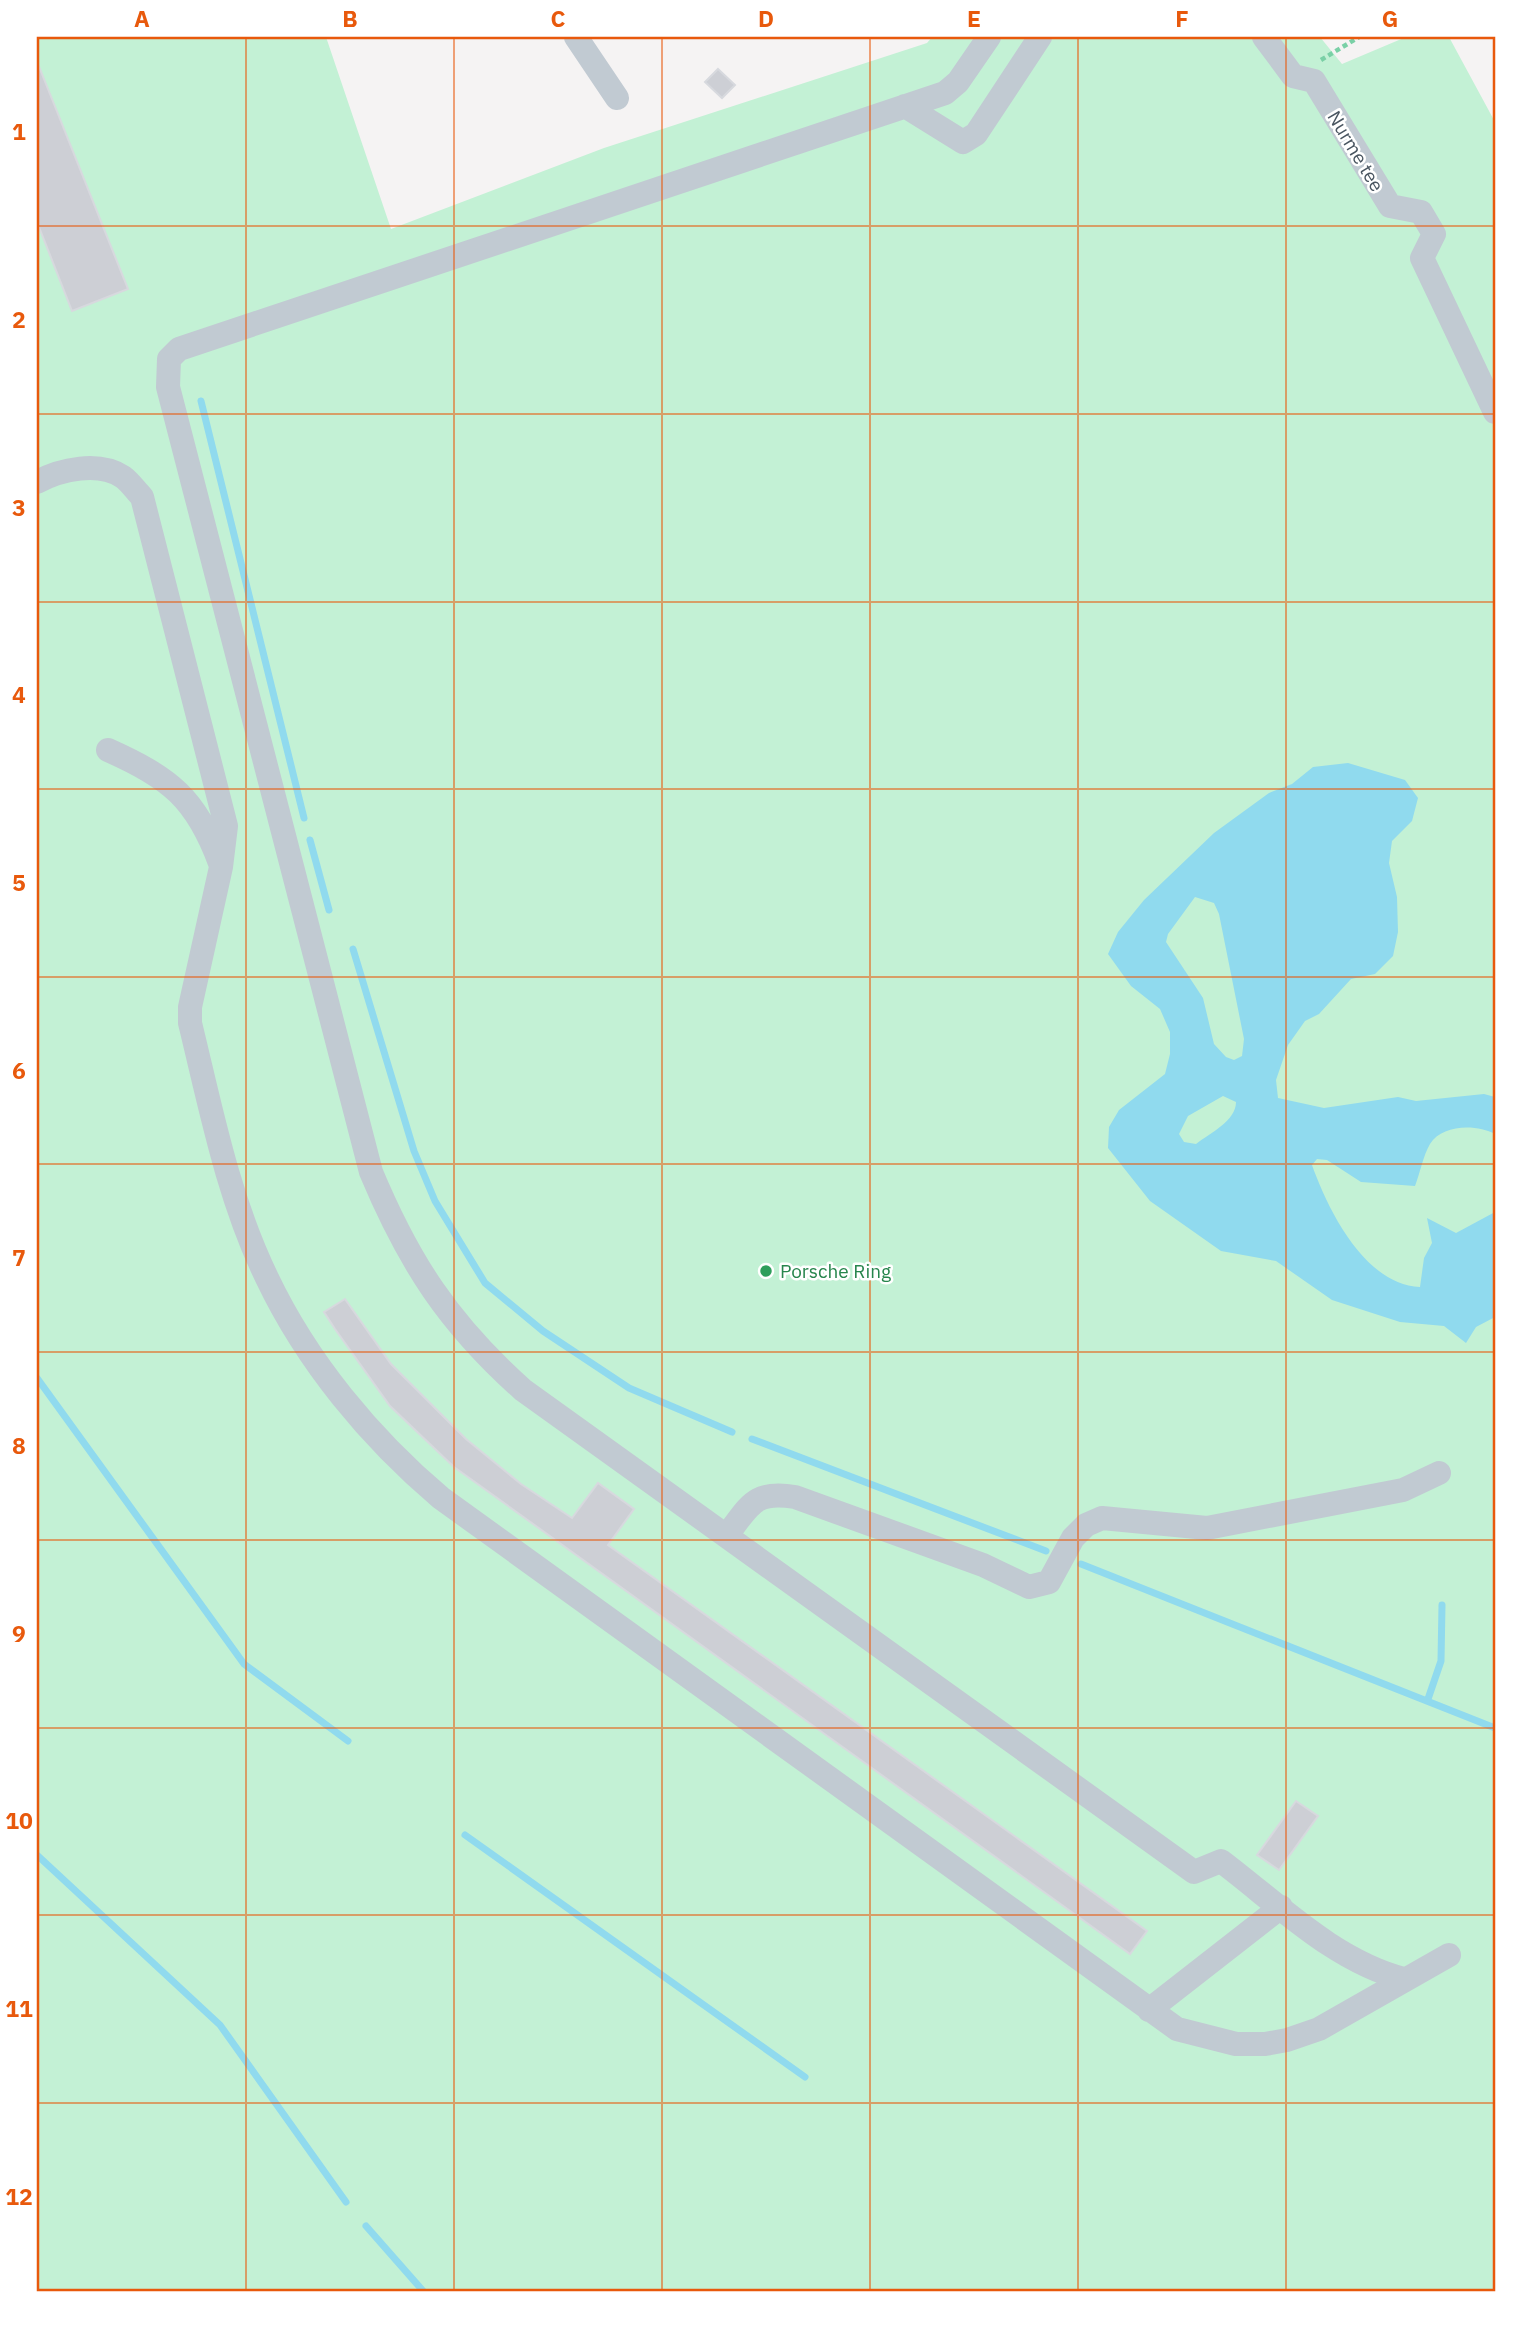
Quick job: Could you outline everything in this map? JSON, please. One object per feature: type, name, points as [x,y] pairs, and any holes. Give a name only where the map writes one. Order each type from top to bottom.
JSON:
[{"type":"lane","points":[[576,37],[617,98]]},
{"type":"lane","points":[[989,37],[945,93],[179,349],[169,359],[166,373],[371,1172],[393,1224],[418,1271],[486,1357],[523,1390],[726,1536],[1194,1872],[1221,1861],[1335,1949],[1373,1971],[1404,1979]]},
{"type":"lane","points":[[905,106],[963,142],[976,134],[1040,37]]},
{"type":"lane","name":"Nurme tee","points":[[1264,37],[1293,76],[1314,80],[1390,206],[1421,212],[1434,234],[1422,258],[1495,412]]},
{"type":"lane","points":[[37,482],[48,476],[90,467],[104,468],[124,477],[142,497],[223,804],[226,825],[221,867],[190,1007],[190,1023],[219,1143],[243,1222],[267,1278],[313,1358],[404,1466],[441,1498],[970,1877],[1177,2029],[1236,2044],[1265,2044],[1320,2029],[1449,1955]]},
{"type":"lane","points":[[108,750],[152,770],[179,792],[207,828],[221,867]]},
{"type":"lane","points":[[726,1536],[760,1496],[784,1495],[983,1565],[1028,1587],[1049,1582],[1073,1538],[1086,1525],[1102,1518],[1207,1528],[1403,1490],[1439,1473]]},
{"type":"lane","points":[[1149,2010],[1281,1907]]},
{"type":"path","points":[[1293,76],[1359,37]]},
{"type":"green space","name":"Porsche Ring","points":[[37,37],[326,37],[391,229],[604,148],[927,43],[932,37],[1320,37],[1342,64],[1406,37],[1449,37],[1495,122],[1495,2292],[37,2292]]},
{"type":"water","points":[[1348,763],[1405,780],[1418,798],[1412,821],[1392,841],[1389,863],[1397,897],[1398,932],[1393,956],[1375,974],[1351,979],[1319,1014],[1305,1021],[1288,1045],[1276,1080],[1278,1098],[1324,1108],[1398,1097],[1416,1101],[1484,1094],[1495,1097],[1495,1134],[1470,1127],[1451,1129],[1436,1137],[1430,1144],[1415,1186],[1361,1182],[1327,1160],[1317,1159],[1312,1165],[1328,1203],[1351,1242],[1382,1273],[1400,1283],[1420,1287],[1424,1258],[1432,1243],[1427,1218],[1456,1233],[1495,1212],[1495,1317],[1476,1327],[1466,1343],[1444,1326],[1400,1322],[1332,1300],[1276,1261],[1221,1251],[1150,1201],[1108,1148],[1109,1127],[1119,1110],[1165,1074],[1170,1054],[1170,1032],[1160,1009],[1131,986],[1108,954],[1118,932],[1144,900],[1214,833],[1269,793],[1292,784],[1313,767]],"holes":[[[1195,897],[1214,903],[1219,914],[1244,1039],[1242,1056],[1234,1060],[1226,1057],[1214,1044],[1203,998],[1166,942],[1168,934]],[[1223,1096],[1236,1102],[1227,1121],[1196,1144],[1184,1142],[1179,1134],[1188,1116]]]},
{"type":"building","points":[[38,64],[128,289],[72,311],[37,222]]},
{"type":"building","points":[[718,69],[735,85],[722,98],[705,82]]},
{"type":"building","points":[[345,1299],[391,1364],[466,1439],[521,1484],[572,1518],[598,1483],[634,1509],[608,1545],[1147,1931],[1130,1954],[454,1467],[390,1406],[335,1329],[324,1312]]},
{"type":"building","points":[[1296,1801],[1318,1816],[1279,1870],[1257,1855]]},
{"type":"waterway","points":[[201,401],[304,818]]},
{"type":"waterway","points":[[310,840],[329,910]]},
{"type":"waterway","points":[[353,949],[414,1151],[435,1201],[485,1283],[543,1331],[629,1388],[732,1432]]},
{"type":"waterway","points":[[37,1378],[244,1664],[348,1741]]},
{"type":"waterway","points":[[752,1439],[1046,1551]]},
{"type":"waterway","points":[[1081,1564],[1495,1728]]},
{"type":"waterway","points":[[1428,1699],[1441,1661],[1442,1605]]},
{"type":"waterway","points":[[465,1835],[805,2077]]},
{"type":"waterway","points":[[37,1855],[220,2025],[346,2202]]},
{"type":"waterway","points":[[366,2226],[424,2292]]},
{"type":"place","name":"Porsche Ring","points":[[766,1271]]}]
